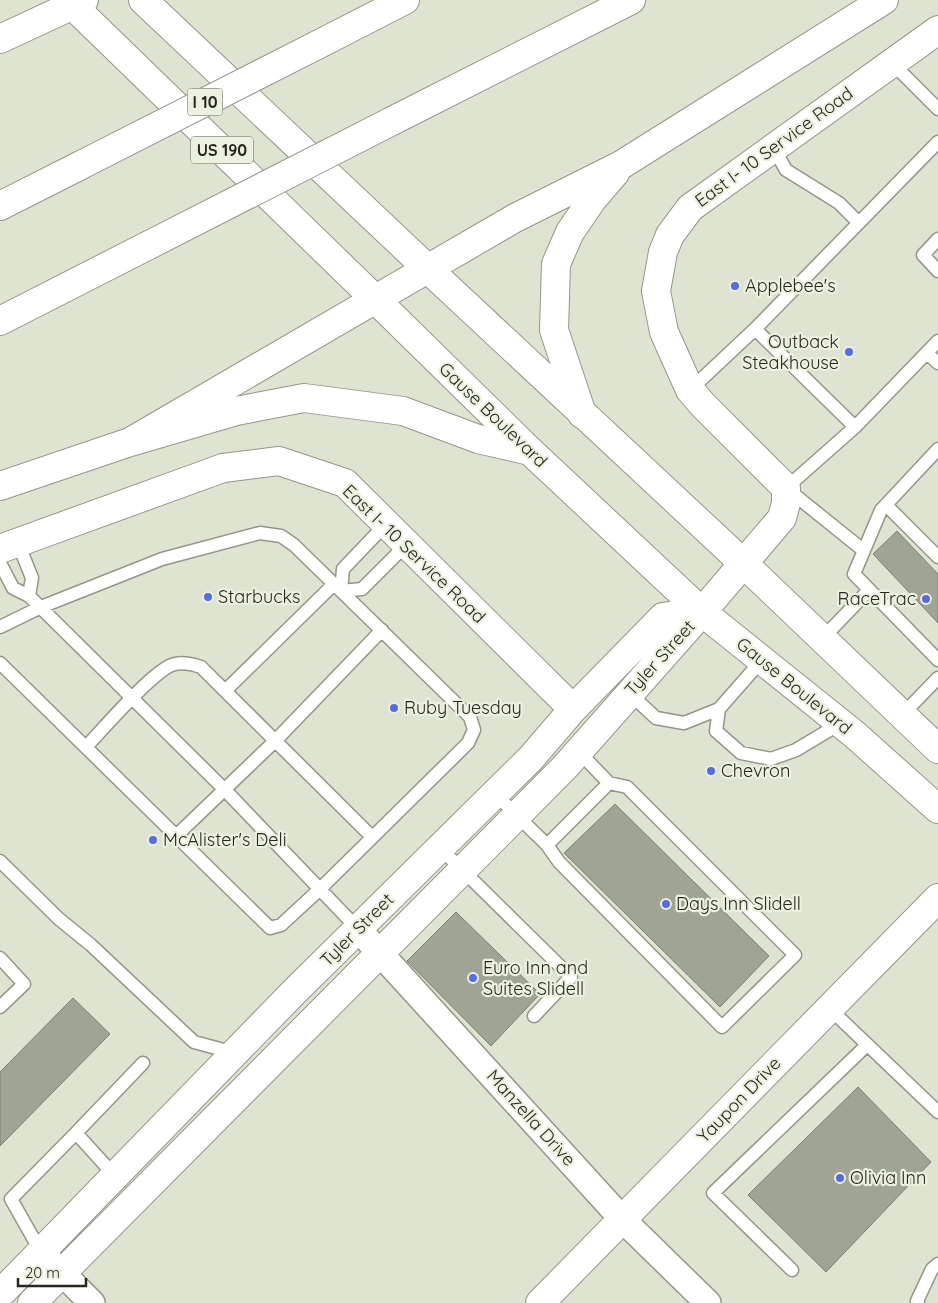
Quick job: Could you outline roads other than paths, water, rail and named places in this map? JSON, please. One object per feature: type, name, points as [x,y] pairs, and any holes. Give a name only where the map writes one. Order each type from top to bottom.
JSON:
[{"type":"main road","name":"US 190","points":[[143,0],[582,414],[743,563],[938,749]]},
{"type":"main road","name":"I 10","points":[[0,206],[405,0]]},
{"type":"main road","points":[[0,321],[630,0]]},
{"type":"main road","points":[[130,442],[429,270],[515,218],[621,166],[884,0]]},
{"type":"main road","points":[[0,39],[74,2]]},
{"type":"main road","name":"Gause Boulevard","points":[[74,2],[530,451],[702,612],[841,723],[938,809]]},
{"type":"main road","name":"East I- 10 Service Road","points":[[786,488],[690,390],[664,332],[656,291],[663,252],[670,235],[690,208],[938,30]]},
{"type":"main road","points":[[582,414],[554,330],[556,264],[570,232],[592,200],[621,166]]},
{"type":"main road","points":[[0,486],[130,442],[236,411],[304,398],[403,411],[478,439],[530,451]]},
{"type":"main road","name":"East I- 10 Service Road","points":[[9,546],[224,468],[279,461],[345,483],[573,709]]},
{"type":"main road","points":[[702,612],[782,518],[786,503],[786,488]]},
{"type":"main road","name":"Tyler Street","points":[[32,1303],[517,815],[578,751],[702,612]]},
{"type":"main road","name":"Tyler Street","points":[[0,1294],[235,1053],[531,758],[573,709],[664,617],[702,612]]},
{"type":"main road","name":"Yaupon Drive","points":[[540,1303],[938,898]]},
{"type":"street","name":"Manzella Drive","points":[[358,929],[623,1220],[708,1303]]},
{"type":"street","points":[[41,1252],[92,1303]]},
{"type":"lane","points":[[892,63],[938,109]]},
{"type":"lane","points":[[690,390],[756,329],[938,142]]},
{"type":"lane","points":[[773,147],[786,170],[839,203],[859,223]]},
{"type":"lane","points":[[938,239],[922,255],[938,271]]},
{"type":"lane","points":[[756,329],[855,427]]},
{"type":"lane","points":[[863,550],[786,488],[855,427],[938,341]]},
{"type":"lane","points":[[927,352],[938,363]]},
{"type":"lane","points":[[938,449],[881,510],[854,574],[938,660]]},
{"type":"lane","points":[[886,506],[938,557]]},
{"type":"lane","points":[[225,691],[338,587],[343,569],[386,524]]},
{"type":"lane","points":[[0,627],[41,608],[162,559],[260,533],[280,536],[294,545],[470,717],[474,730],[468,743],[320,889],[281,925],[270,928],[0,663]]},
{"type":"lane","points":[[338,587],[362,589],[406,544]]},
{"type":"lane","points":[[9,546],[32,578],[29,596]]},
{"type":"lane","points":[[0,563],[13,588],[29,596],[224,790],[358,929]]},
{"type":"lane","points":[[822,639],[869,590]]},
{"type":"lane","points":[[176,836],[275,741],[382,630]]},
{"type":"lane","points":[[629,693],[656,718],[684,723],[719,709],[762,660]]},
{"type":"lane","points":[[86,747],[157,674],[173,664],[188,662],[201,667],[372,837]]},
{"type":"lane","points":[[902,715],[938,678]]},
{"type":"lane","points":[[719,709],[716,731],[741,753],[771,759],[796,750],[841,723]]},
{"type":"lane","points":[[495,794],[547,845],[559,862],[722,1027],[796,955],[627,787],[610,783],[578,751]]},
{"type":"lane","points":[[547,845],[610,783]]},
{"type":"lane","points":[[440,848],[571,977],[534,1016]]},
{"type":"lane","points":[[0,861],[59,919],[91,945],[194,1042],[235,1053]]},
{"type":"lane","points":[[0,958],[24,984],[0,1007]]},
{"type":"lane","points":[[829,1008],[938,1112]]},
{"type":"lane","points":[[792,1270],[713,1193],[867,1045]]},
{"type":"lane","points":[[41,1252],[11,1198],[143,1063]]},
{"type":"lane","points":[[76,1133],[116,1176]]},
{"type":"lane","points":[[918,1303],[916,1301],[932,1269],[938,1264]]},
{"type":"place","name":"Applebee's","points":[[735,286]]},
{"type":"place","name":"Outback Steakhouse","points":[[849,352]]},
{"type":"place","name":"Starbucks","points":[[208,597]]},
{"type":"place","name":"RaceTrac","points":[[926,599]]},
{"type":"place","name":"Ruby Tuesday","points":[[394,708]]},
{"type":"place","name":"Chevron","points":[[711,771]]},
{"type":"place","name":"McAlister's Deli","points":[[153,840]]},
{"type":"place","name":"Days Inn Slidell","points":[[666,904]]},
{"type":"place","name":"Euro Inn and Suites Slidell","points":[[473,978]]},
{"type":"place","name":"Olivia Inn","points":[[840,1178]]}]
